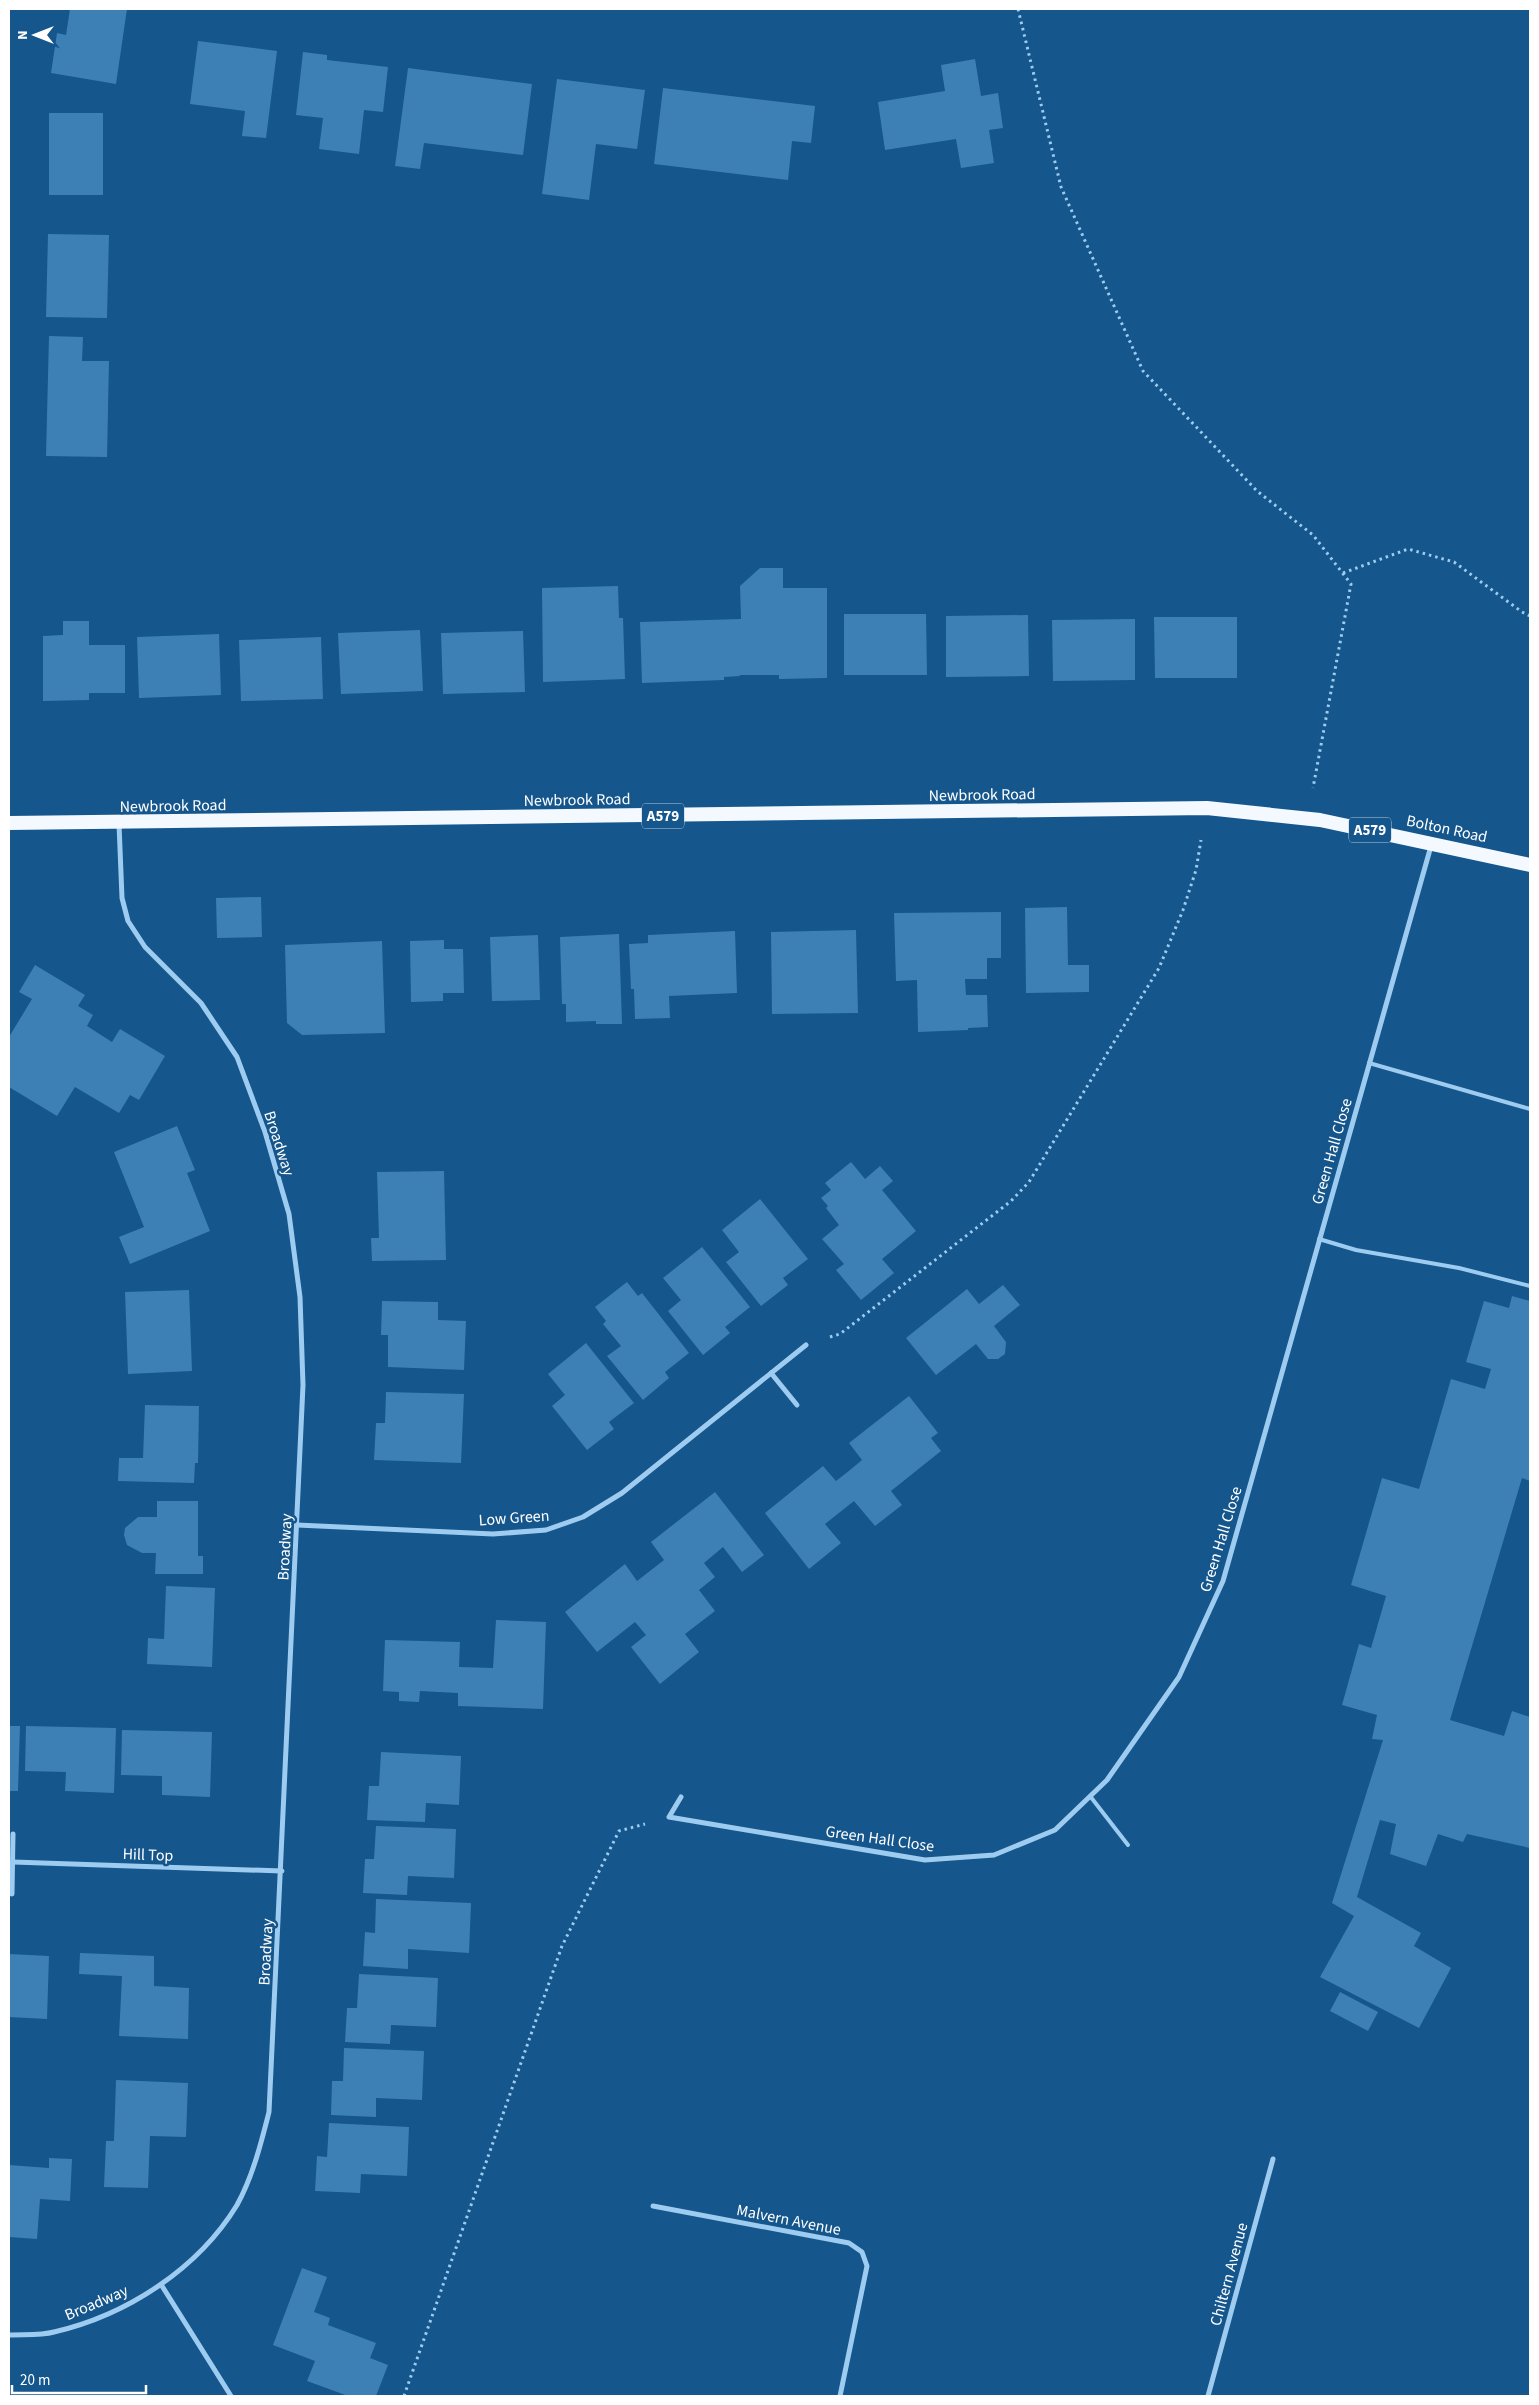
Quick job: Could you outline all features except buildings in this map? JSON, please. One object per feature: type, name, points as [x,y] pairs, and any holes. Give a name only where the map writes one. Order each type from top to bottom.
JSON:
[{"type":"highway","name":"Bolton Road","points":[[1207,808],[1307,818],[1432,842],[1530,865]]},
{"type":"highway","name":"Newbrook Road","points":[[9,823],[1207,808]]},
{"type":"street","name":"Broadway","points":[[9,2335],[53,2333],[97,2319],[162,2286],[211,2241],[237,2204],[259,2154],[269,2112],[282,1871],[303,1375],[300,1297],[289,1214],[265,1132],[237,1057],[201,1003],[145,947],[128,922],[122,898],[119,823]]},
{"type":"street","name":"Green Hall Close","points":[[669,1817],[925,1860],[994,1855],[1055,1830],[1107,1780],[1179,1677],[1223,1581],[1432,842]]},
{"type":"street","name":"Low Green","points":[[297,1525],[493,1534],[546,1530],[583,1517],[622,1493],[806,1345]]},
{"type":"street","points":[[772,1373],[797,1406]]},
{"type":"street","points":[[669,1817],[680,1797]]},
{"type":"street","points":[[12,1894],[14,1834]]},
{"type":"street","name":"Hill Top","points":[[13,1862],[282,1871]]},
{"type":"street","name":"Chiltern Avenue","points":[[1208,2396],[1273,2159]]},
{"type":"street","name":"Malvern Avenue","points":[[653,2206],[849,2243],[862,2252],[867,2266],[840,2396]]},
{"type":"street","points":[[162,2286],[231,2396]]},
{"type":"lane","points":[[1369,1063],[1530,1109]]},
{"type":"lane","points":[[1319,1239],[1356,1250],[1459,1268],[1530,1286]]},
{"type":"lane","points":[[1090,1796],[1128,1845]]},
{"type":"path","points":[[1018,9],[1061,188],[1143,371],[1257,491],[1313,535],[1351,584],[1324,738],[1307,818]]},
{"type":"path","points":[[1343,573],[1408,549],[1454,562],[1530,616]]},
{"type":"path","points":[[806,1345],[840,1334],[1012,1201],[1029,1182],[1159,968],[1183,910],[1196,870],[1207,808]]},
{"type":"path","points":[[404,2396],[562,1946],[619,1831],[669,1817]]}]
